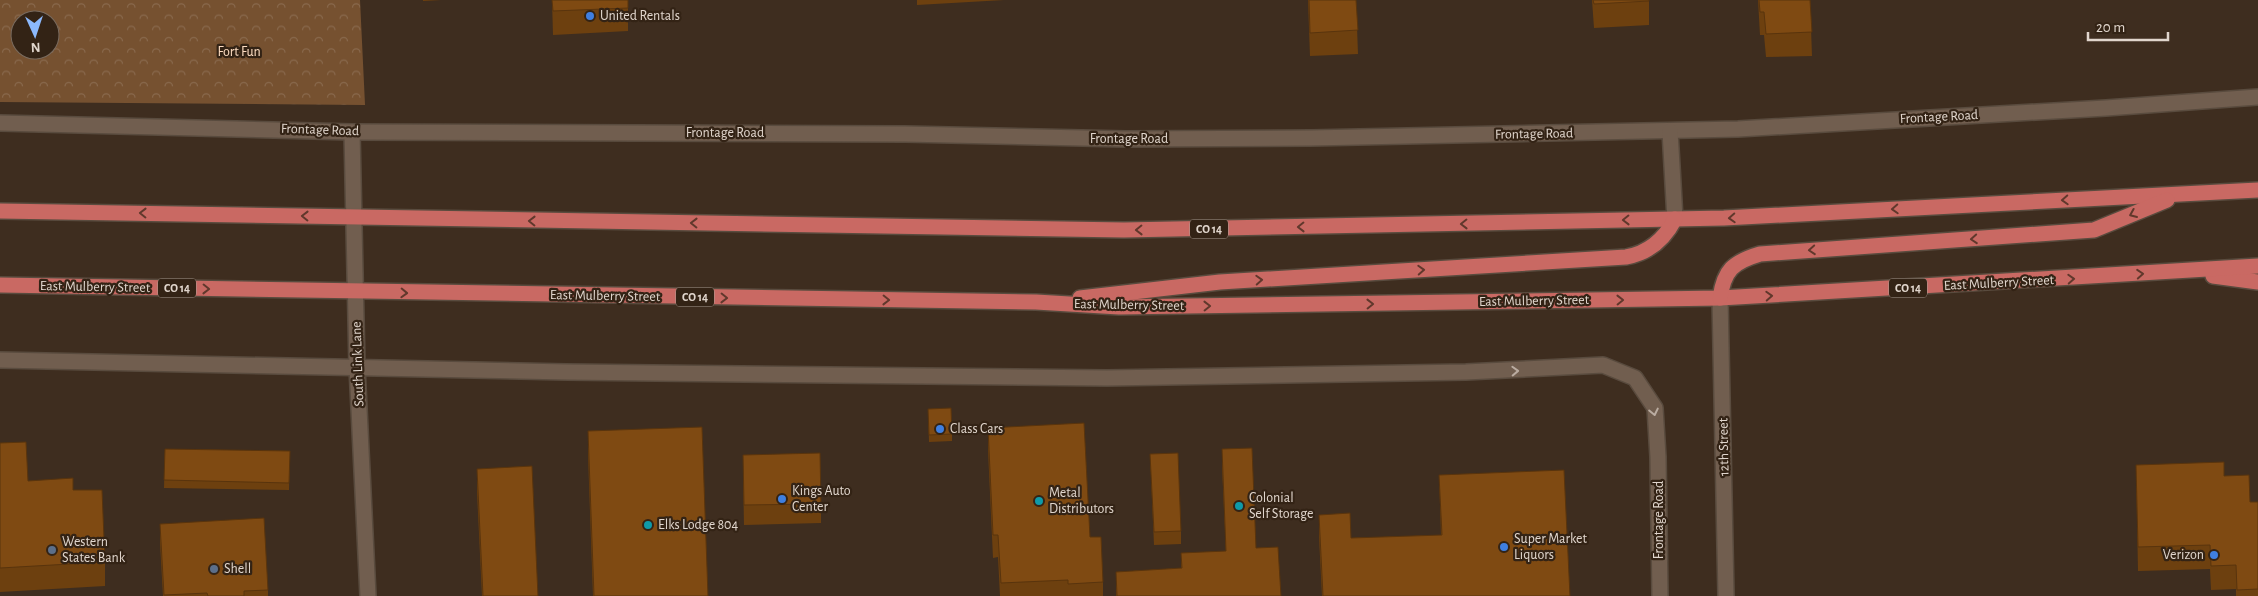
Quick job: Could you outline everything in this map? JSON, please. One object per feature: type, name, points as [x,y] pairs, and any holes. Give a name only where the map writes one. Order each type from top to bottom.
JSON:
[{"type":"highway","name":"CO 14","points":[[0,210],[1124,230],[1675,219],[2258,190]]},
{"type":"highway","points":[[1720,298],[1722,281],[1728,272],[1744,258],[1760,254],[2094,230],[2178,195]]},
{"type":"highway","points":[[1036,302],[1220,282],[1626,257],[1638,255],[1652,247],[1668,233],[1675,219]]},
{"type":"highway","name":"East Mulberry Street","points":[[0,285],[1036,302],[1119,307],[1720,298],[2184,272],[2258,266]]},
{"type":"highway","points":[[2184,272],[2258,282]]},
{"type":"street","name":"Frontage Road","points":[[0,123],[352,132],[896,134],[1126,139],[1670,131],[2106,108],[2258,97]]},
{"type":"street","points":[[1670,131],[1675,219]]},
{"type":"street","name":"South Link Lane","points":[[352,132],[357,368],[368,596]]},
{"type":"street","name":"12th Street","points":[[1720,298],[1726,596]]},
{"type":"street","name":"Frontage Road","points":[[0,360],[357,368],[1108,378],[1466,372],[1603,365],[1635,378],[1656,408],[1660,596]]},
{"type":"green space","name":"Fort Fun","points":[[0,0],[360,0],[365,105],[0,102]]},
{"type":"building","points":[[552,0],[628,0],[628,8],[553,11]]},
{"type":"building","points":[[1309,0],[1356,0],[1358,30],[1310,33]]},
{"type":"building","points":[[1593,0],[1649,0],[1649,1],[1594,4]]},
{"type":"building","points":[[1759,0],[1810,0],[1812,32],[1766,34],[1764,12],[1760,12]]},
{"type":"building","name":"Class Cars","points":[[951,408],[952,434],[929,435],[928,409]]},
{"type":"building","name":"Metal Distributors","points":[[1084,423],[1090,537],[1101,537],[1103,582],[1068,584],[1068,580],[1001,583],[998,535],[993,535],[988,428]]},
{"type":"building","name":"Elks Lodge 804","points":[[702,427],[708,596],[594,596],[588,431]]},
{"type":"building","name":"Western States Bank","points":[[26,442],[28,481],[73,478],[73,490],[102,490],[105,562],[0,568],[0,443]]},
{"type":"building","points":[[1252,448],[1256,548],[1278,547],[1281,596],[1117,596],[1116,572],[1182,568],[1181,553],[1226,551],[1222,449]]},
{"type":"building","points":[[165,449],[290,451],[289,483],[164,480]]},
{"type":"building","name":"Kings Auto Center","points":[[820,453],[821,504],[744,505],[743,455]]},
{"type":"building","points":[[1178,453],[1181,531],[1154,532],[1150,454]]},
{"type":"building","points":[[2224,462],[2224,476],[2249,475],[2250,502],[2258,502],[2258,589],[2237,590],[2236,565],[2211,566],[2210,545],[2138,547],[2136,465]]},
{"type":"building","points":[[532,466],[538,596],[483,596],[477,469]]},
{"type":"building","points":[[1564,470],[1570,596],[1323,596],[1319,515],[1350,513],[1351,538],[1442,535],[1439,475]]},
{"type":"building","name":"Shell","points":[[264,518],[268,590],[244,591],[244,596],[208,596],[207,593],[164,595],[160,524]]},
{"type":"place","name":"United Rentals","points":[[590,16]]},
{"type":"place","name":"Class Cars","points":[[940,429]]},
{"type":"place","name":"Kings Auto Center","points":[[782,499]]},
{"type":"place","name":"Metal Distributors","points":[[1039,501]]},
{"type":"place","name":"Colonial Self Storage","points":[[1239,506]]},
{"type":"place","name":"Elks Lodge 804","points":[[648,525]]},
{"type":"place","name":"Super Market Liquors","points":[[1504,547]]},
{"type":"place","name":"Western States Bank","points":[[52,550]]},
{"type":"place","name":"Verizon","points":[[2214,555]]},
{"type":"place","name":"Shell","points":[[214,569]]}]
